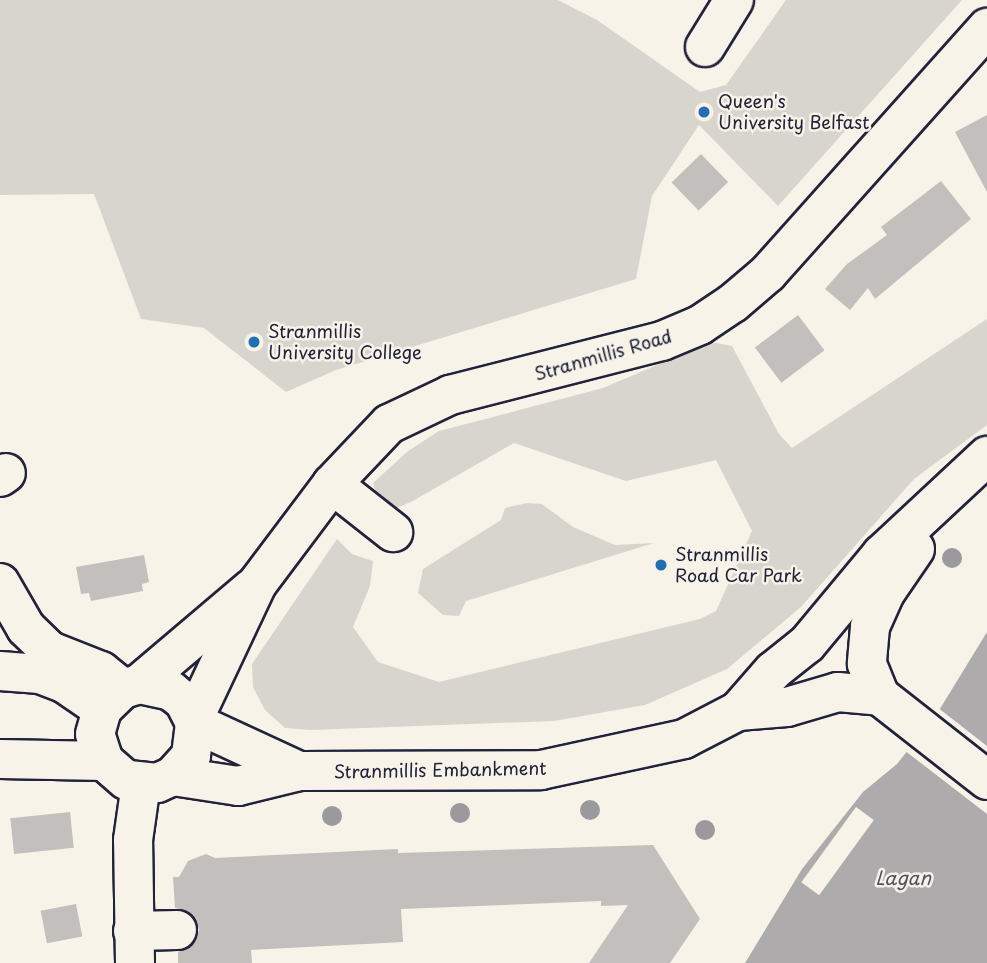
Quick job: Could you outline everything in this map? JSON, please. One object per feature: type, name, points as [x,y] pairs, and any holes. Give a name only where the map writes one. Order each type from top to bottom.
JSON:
[{"type":"street","points":[[705,47],[734,0]]},
{"type":"street","name":"Stranmillis Road","points":[[195,721],[257,583],[332,484],[389,424],[421,407],[662,341],[700,325],[733,303],[783,257],[987,28]]},
{"type":"street","name":"Stranmillis Embankment","points":[[890,704],[867,664],[870,627],[885,593],[974,468]]},
{"type":"street","name":"Stranmillis Embankment","points":[[157,780],[238,786],[299,771],[445,773],[556,768],[684,738],[738,711],[815,634],[882,554],[974,468]]},
{"type":"street","points":[[332,484],[393,532]]},
{"type":"street","name":"Stranmillis Road","points":[[7,758],[115,701],[257,583]]},
{"type":"street","points":[[0,584],[26,628],[50,651],[102,671],[115,701],[97,747],[103,761],[126,780],[157,780]]},
{"type":"street","points":[[0,671],[40,674],[115,701],[171,691],[195,721],[191,756],[157,780],[133,840],[134,947],[177,930]]},
{"type":"street","name":"Stranmillis Embankment","points":[[738,711],[787,707],[838,692],[890,704]]},
{"type":"street","points":[[890,704],[987,780]]},
{"type":"street","name":"Stranmillis Embankment","points":[[195,721],[299,771]]},
{"type":"street","name":"Stranmillis Road","points":[[7,758],[103,761]]},
{"type":"shaded area","name":"Stranmillis University College","points":[[0,0],[558,0],[597,20],[700,92],[726,85],[786,0],[962,0],[778,206],[699,125],[652,196],[636,279],[336,370],[286,392],[204,328],[141,319],[94,194],[0,195]]},
{"type":"shaded area","points":[[987,319],[987,425],[914,479],[801,607],[727,669],[645,705],[554,721],[310,730],[285,728],[265,710],[253,687],[252,664],[337,539],[352,554],[373,561],[370,586],[353,627],[378,662],[439,682],[700,619],[716,611],[752,531],[716,460],[626,481],[514,443],[411,502],[394,509],[380,507],[373,483],[408,451],[439,431],[603,388],[711,342],[732,346],[779,434],[792,448]]},
{"type":"shaded area","points":[[527,503],[542,504],[573,527],[615,545],[654,543],[466,601],[459,616],[443,615],[418,593],[423,569],[501,520],[505,508]]},
{"type":"water","name":"Lagan","points":[[987,632],[987,963],[745,963],[802,869],[863,792],[897,764],[938,712]]},
{"type":"pier","points":[[937,707],[987,746],[987,814],[904,750]]},
{"type":"pier","points":[[856,807],[874,820],[819,895],[801,882]]},
{"type":"building","points":[[987,115],[987,192],[955,132]]},
{"type":"building","points":[[701,154],[728,182],[699,211],[672,182]]},
{"type":"building","points":[[941,181],[971,219],[875,299],[868,288],[850,310],[825,289],[847,264],[887,235],[881,227]]},
{"type":"building","points":[[798,315],[824,350],[781,383],[755,347]]},
{"type":"building","points":[[144,555],[149,582],[142,584],[143,591],[91,601],[89,593],[81,594],[76,567]]},
{"type":"building","points":[[70,812],[74,848],[14,854],[10,818]]},
{"type":"building","points":[[653,845],[700,919],[670,963],[589,963],[628,905],[601,906],[601,901],[401,909],[403,942],[251,950],[252,963],[178,963],[178,952],[196,941],[199,929],[188,911],[175,908],[173,877],[179,877],[188,861],[206,854],[215,858],[398,849],[398,853]]},
{"type":"building","points":[[76,904],[82,936],[47,943],[41,911]]},
{"type":"place","name":"Queen's University Belfast","points":[[704,112]]},
{"type":"place","name":"Stranmillis University College","points":[[254,342]]},
{"type":"place","name":"Stranmillis Road Car Park","points":[[661,565]]}]
